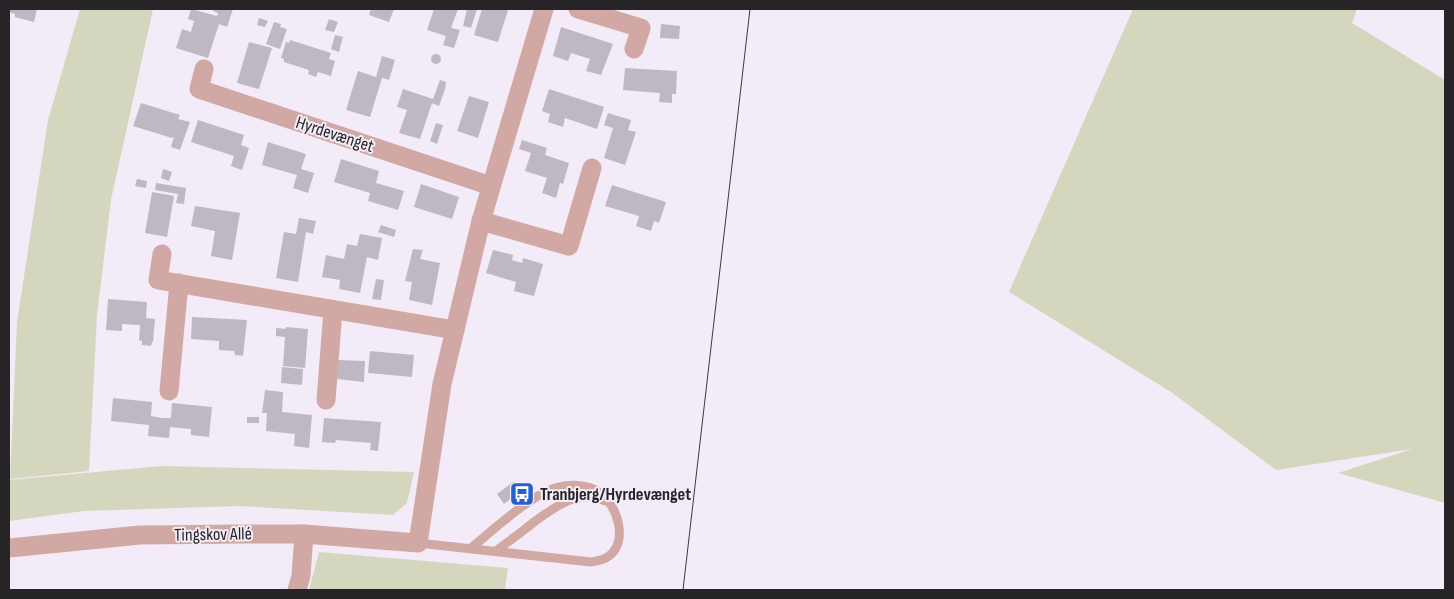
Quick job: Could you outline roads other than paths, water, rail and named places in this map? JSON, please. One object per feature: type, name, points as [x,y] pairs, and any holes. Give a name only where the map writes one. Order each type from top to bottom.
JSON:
[{"type":"street","points":[[418,543],[442,384],[490,186],[544,9]]},
{"type":"street","points":[[578,9],[641,28],[634,49]]},
{"type":"street","name":"Hyrdevænget","points":[[204,70],[199,89],[490,186]]},
{"type":"street","points":[[481,221],[569,246],[592,168]]},
{"type":"street","points":[[162,254],[158,280],[455,330]]},
{"type":"street","points":[[168,391],[179,283]]},
{"type":"street","points":[[326,400],[334,310]]},
{"type":"street","points":[[297,590],[301,576],[304,534]]},
{"type":"street","name":"Tingskov Allé","points":[[9,548],[140,535],[304,534],[418,543]]},
{"type":"lane","points":[[418,543],[591,562],[609,556],[614,550],[619,535],[616,514],[610,502],[599,492],[585,486],[554,488],[539,495],[471,548]]},
{"type":"lane","points":[[496,551],[555,506],[567,501],[590,496],[610,502]]},
{"type":"tram line","points":[[683,590],[750,9]]},
{"type":"place","name":"Tranbjerg/Hyrdevænget","points":[[522,494]]}]
